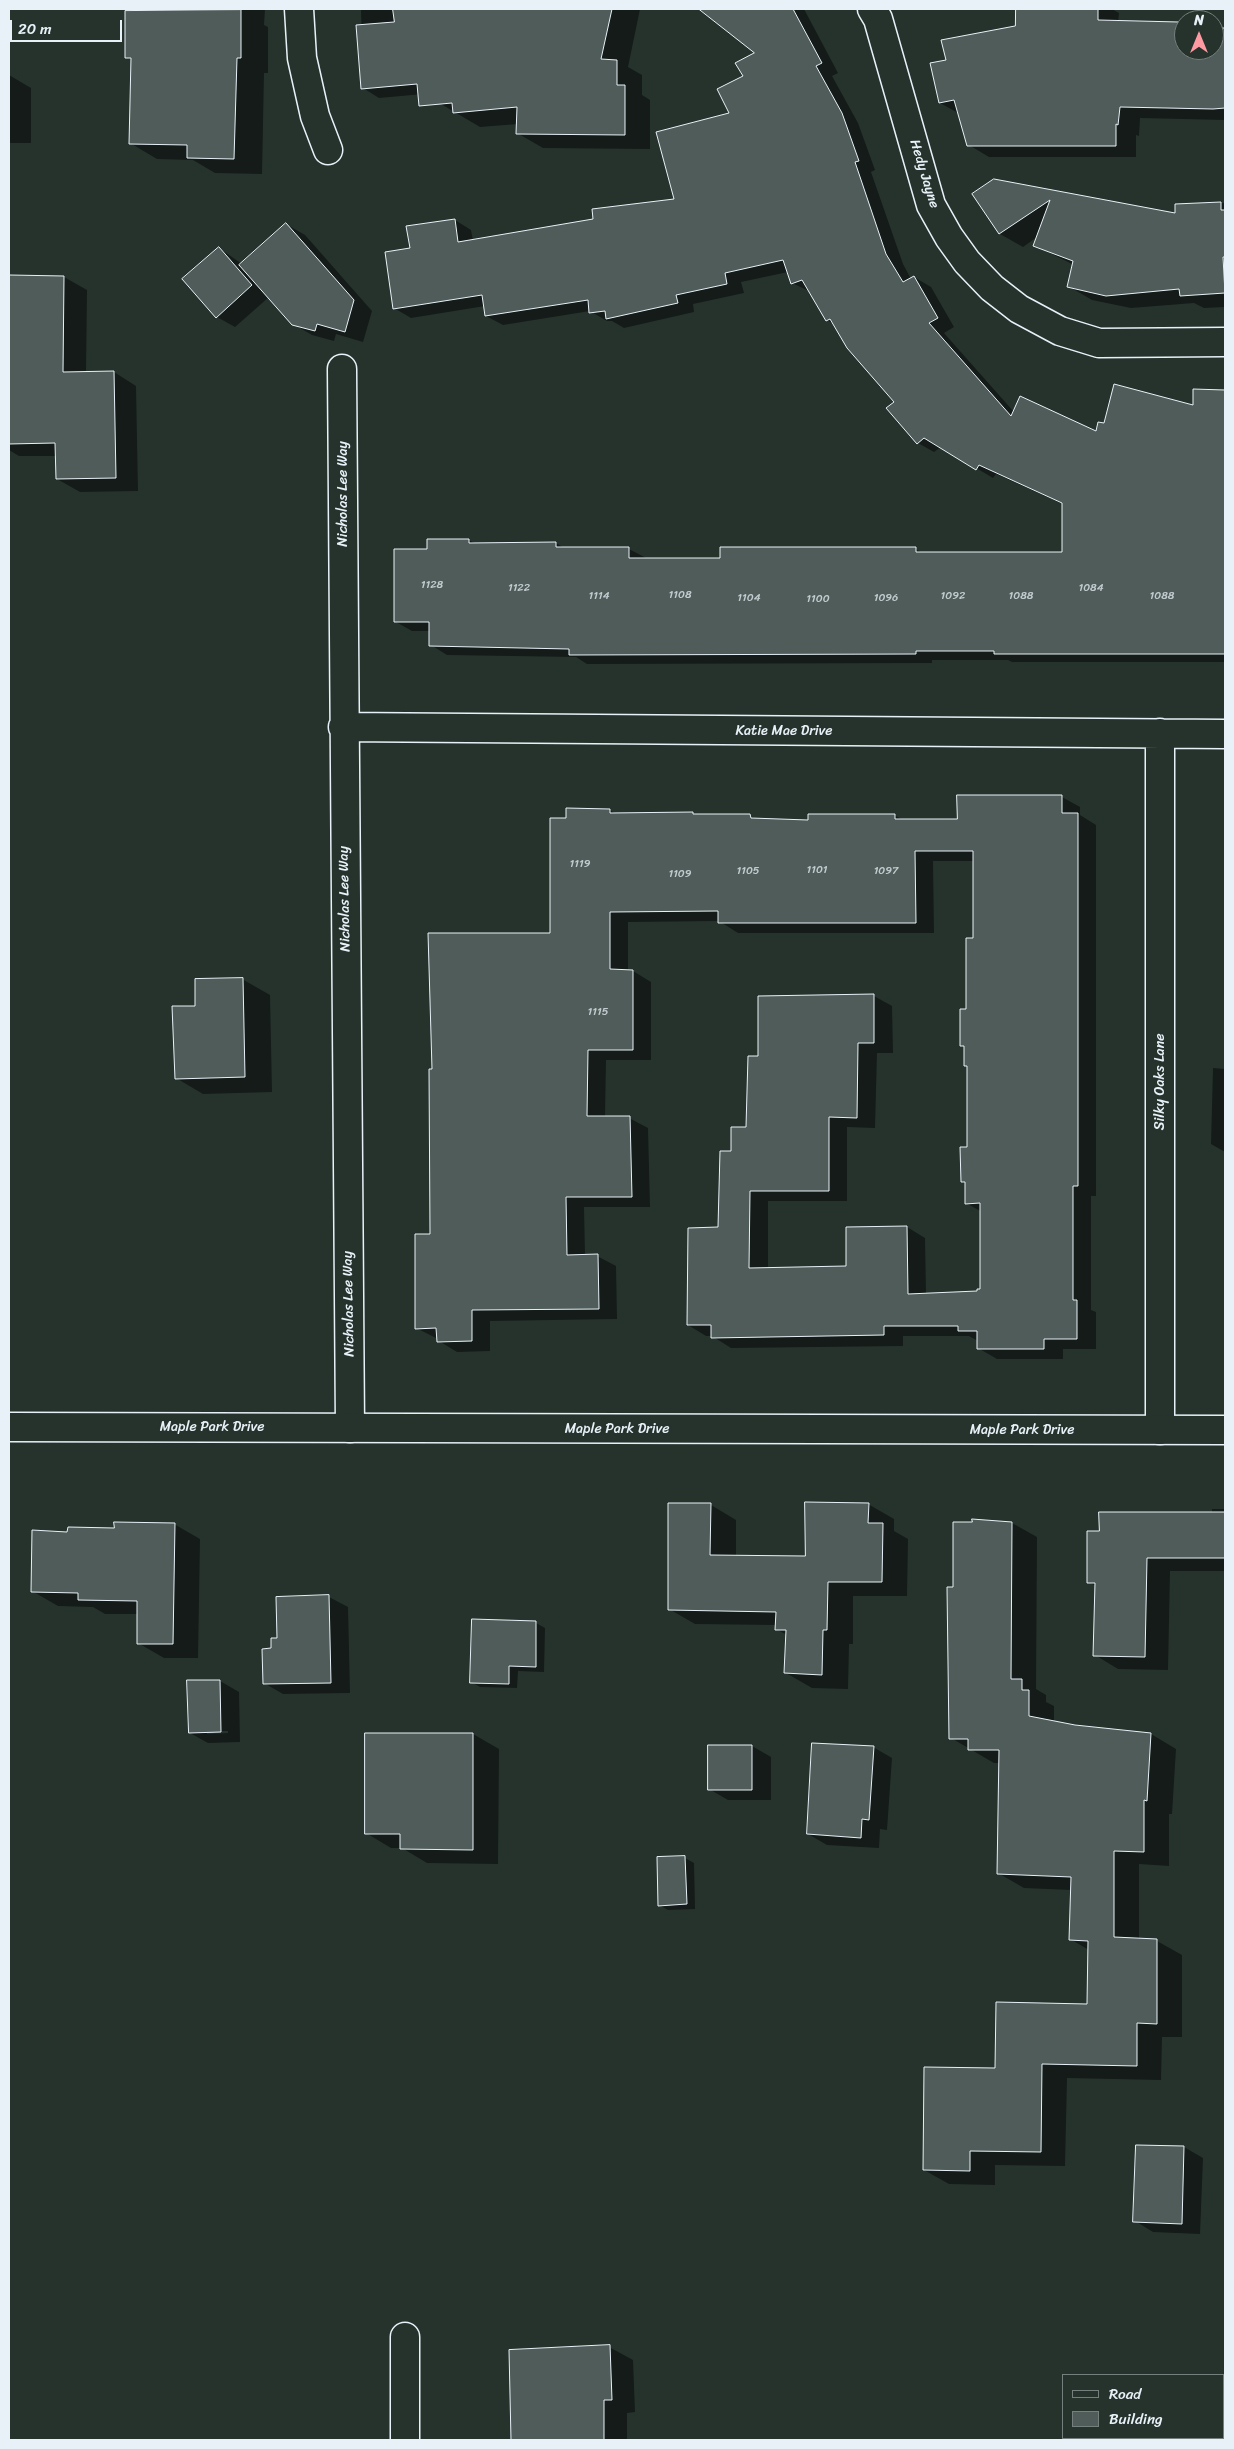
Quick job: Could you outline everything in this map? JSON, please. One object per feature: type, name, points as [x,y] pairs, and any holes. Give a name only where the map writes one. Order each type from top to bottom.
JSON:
[{"type":"street","points":[[299,9],[302,58],[315,116],[328,150]]},
{"type":"street","name":"Hedy Jayne","points":[[882,12],[931,205],[949,237],[967,262],[992,288],[1019,309],[1060,331],[1099,343],[1225,342]]},
{"type":"street","name":"Nicholas Lee Way","points":[[342,369],[343,727],[350,1428]]},
{"type":"street","name":"Katie Mae Drive","points":[[343,727],[1225,734]]},
{"type":"street","name":"Silky Oaks Lane","points":[[1160,734],[1160,1430]]},
{"type":"street","name":"Maple Park Drive","points":[[9,1427],[1225,1430]]},
{"type":"street","points":[[405,2337],[405,2440]]},
{"type":"building","points":[[393,9],[612,9],[601,59],[617,60],[617,85],[625,85],[625,135],[516,134],[517,107],[453,113],[452,103],[419,106],[417,84],[361,89],[356,25],[394,22]]},
{"type":"building","points":[[699,9],[793,9],[822,63],[816,66],[842,113],[859,161],[855,162],[886,254],[903,282],[914,276],[938,318],[929,323],[1011,416],[1020,396],[1096,431],[1098,422],[1104,423],[1114,384],[1193,405],[1193,389],[1225,390],[1225,654],[994,654],[994,651],[916,651],[916,654],[569,655],[569,649],[429,646],[429,622],[394,622],[394,549],[427,549],[427,539],[469,539],[469,543],[556,542],[556,547],[629,547],[629,558],[720,558],[720,547],[916,547],[916,552],[1062,552],[1062,503],[979,465],[976,470],[924,438],[917,444],[886,408],[894,402],[847,348],[830,319],[826,321],[802,280],[791,284],[783,260],[725,273],[727,284],[676,295],[678,303],[606,319],[605,311],[589,313],[588,300],[485,316],[482,295],[393,309],[385,252],[410,248],[406,226],[455,219],[458,242],[593,219],[592,209],[674,199],[656,132],[729,113],[717,89],[743,76],[735,63],[754,53]]},
{"type":"building","points":[[1016,9],[1098,9],[1098,20],[1174,22],[1174,60],[1224,60],[1225,28],[1225,108],[1120,107],[1118,125],[1116,124],[1116,146],[967,146],[954,100],[939,103],[930,63],[946,60],[941,40],[1015,26]]},
{"type":"building","points":[[241,10],[241,58],[237,58],[234,159],[187,158],[187,145],[129,144],[131,58],[125,58],[125,11]]},
{"type":"building","points":[[994,179],[1175,213],[1175,204],[1221,202],[1221,210],[1225,210],[1225,257],[1223,257],[1225,293],[1180,296],[1179,289],[1106,296],[1067,287],[1073,261],[1033,246],[1050,200],[999,234],[972,194]]},
{"type":"building","points":[[286,223],[354,300],[345,332],[317,324],[315,331],[292,325],[239,265]]},
{"type":"building","points":[[219,247],[252,285],[216,318],[182,279]]},
{"type":"building","points":[[9,275],[64,276],[63,372],[114,371],[116,478],[56,479],[55,443],[9,444]]},
{"type":"building","points":[[957,795],[1062,795],[1062,813],[1078,813],[1078,1186],[1073,1186],[1073,1300],[1077,1300],[1077,1339],[1044,1339],[1044,1349],[977,1349],[977,1331],[958,1331],[958,1326],[884,1326],[884,1335],[711,1338],[711,1325],[687,1325],[688,1228],[718,1227],[720,1151],[731,1151],[731,1127],[746,1127],[748,1056],[758,1056],[758,996],[874,994],[874,1043],[858,1043],[857,1118],[829,1117],[829,1191],[750,1191],[749,1268],[846,1266],[846,1227],[907,1226],[908,1294],[977,1291],[977,1289],[980,1289],[980,1203],[965,1204],[965,1182],[961,1182],[960,1147],[967,1147],[967,1066],[964,1066],[964,1046],[960,1046],[960,1009],[966,1009],[966,938],[973,938],[973,851],[915,851],[916,923],[718,923],[718,911],[610,912],[610,969],[633,970],[633,1050],[588,1050],[587,1116],[630,1116],[632,1197],[566,1197],[567,1255],[598,1254],[599,1309],[472,1310],[472,1341],[437,1342],[436,1328],[415,1329],[415,1234],[430,1234],[429,1069],[432,1069],[428,933],[550,933],[550,818],[566,818],[566,808],[610,809],[610,813],[693,812],[693,814],[750,814],[751,818],[808,820],[808,814],[895,814],[895,819],[957,819]]},
{"type":"building","points":[[243,978],[245,1077],[175,1079],[172,1006],[195,1006],[195,979]]},
{"type":"building","points":[[805,1502],[869,1503],[868,1523],[883,1523],[882,1582],[828,1582],[827,1630],[823,1630],[822,1675],[784,1673],[786,1630],[775,1630],[776,1612],[668,1610],[668,1503],[711,1503],[710,1555],[805,1556]]},
{"type":"building","points":[[1099,1512],[1225,1512],[1225,1558],[1147,1558],[1145,1657],[1093,1656],[1095,1583],[1087,1583],[1087,1531],[1099,1531]]},
{"type":"building","points":[[972,1519],[1012,1522],[1011,1679],[1022,1679],[1022,1690],[1029,1690],[1029,1716],[1075,1725],[1151,1733],[1147,1801],[1144,1800],[1144,1852],[1114,1851],[1114,1937],[1157,1939],[1157,2024],[1137,2023],[1137,2066],[1042,2064],[1041,2152],[970,2151],[970,2171],[923,2170],[924,2067],[995,2068],[996,2002],[1087,2004],[1088,1941],[1069,1940],[1071,1877],[997,1874],[999,1750],[968,1750],[968,1739],[949,1739],[947,1587],[953,1587],[953,1522],[972,1522]]},
{"type":"building","points":[[114,1522],[175,1523],[173,1644],[137,1644],[137,1601],[78,1600],[78,1593],[31,1592],[32,1530],[67,1532],[68,1527],[114,1528]]},
{"type":"building","points":[[329,1595],[331,1683],[263,1684],[262,1649],[271,1648],[271,1638],[277,1638],[276,1597]]},
{"type":"building","points":[[472,1619],[536,1621],[536,1667],[509,1666],[509,1684],[470,1683]]},
{"type":"building","points":[[187,1680],[220,1680],[221,1732],[189,1733]]},
{"type":"building","points":[[365,1733],[473,1733],[473,1850],[400,1849],[400,1834],[365,1834]]},
{"type":"building","points":[[812,1743],[874,1746],[869,1820],[862,1819],[861,1838],[807,1834]]},
{"type":"building","points":[[708,1745],[752,1745],[752,1790],[708,1790]]},
{"type":"building","points":[[685,1856],[687,1904],[658,1906],[657,1857]]},
{"type":"building","points":[[1136,2145],[1184,2146],[1182,2224],[1133,2222]]},
{"type":"building","points":[[610,2345],[612,2400],[604,2400],[604,2440],[511,2440],[509,2350]]}]
